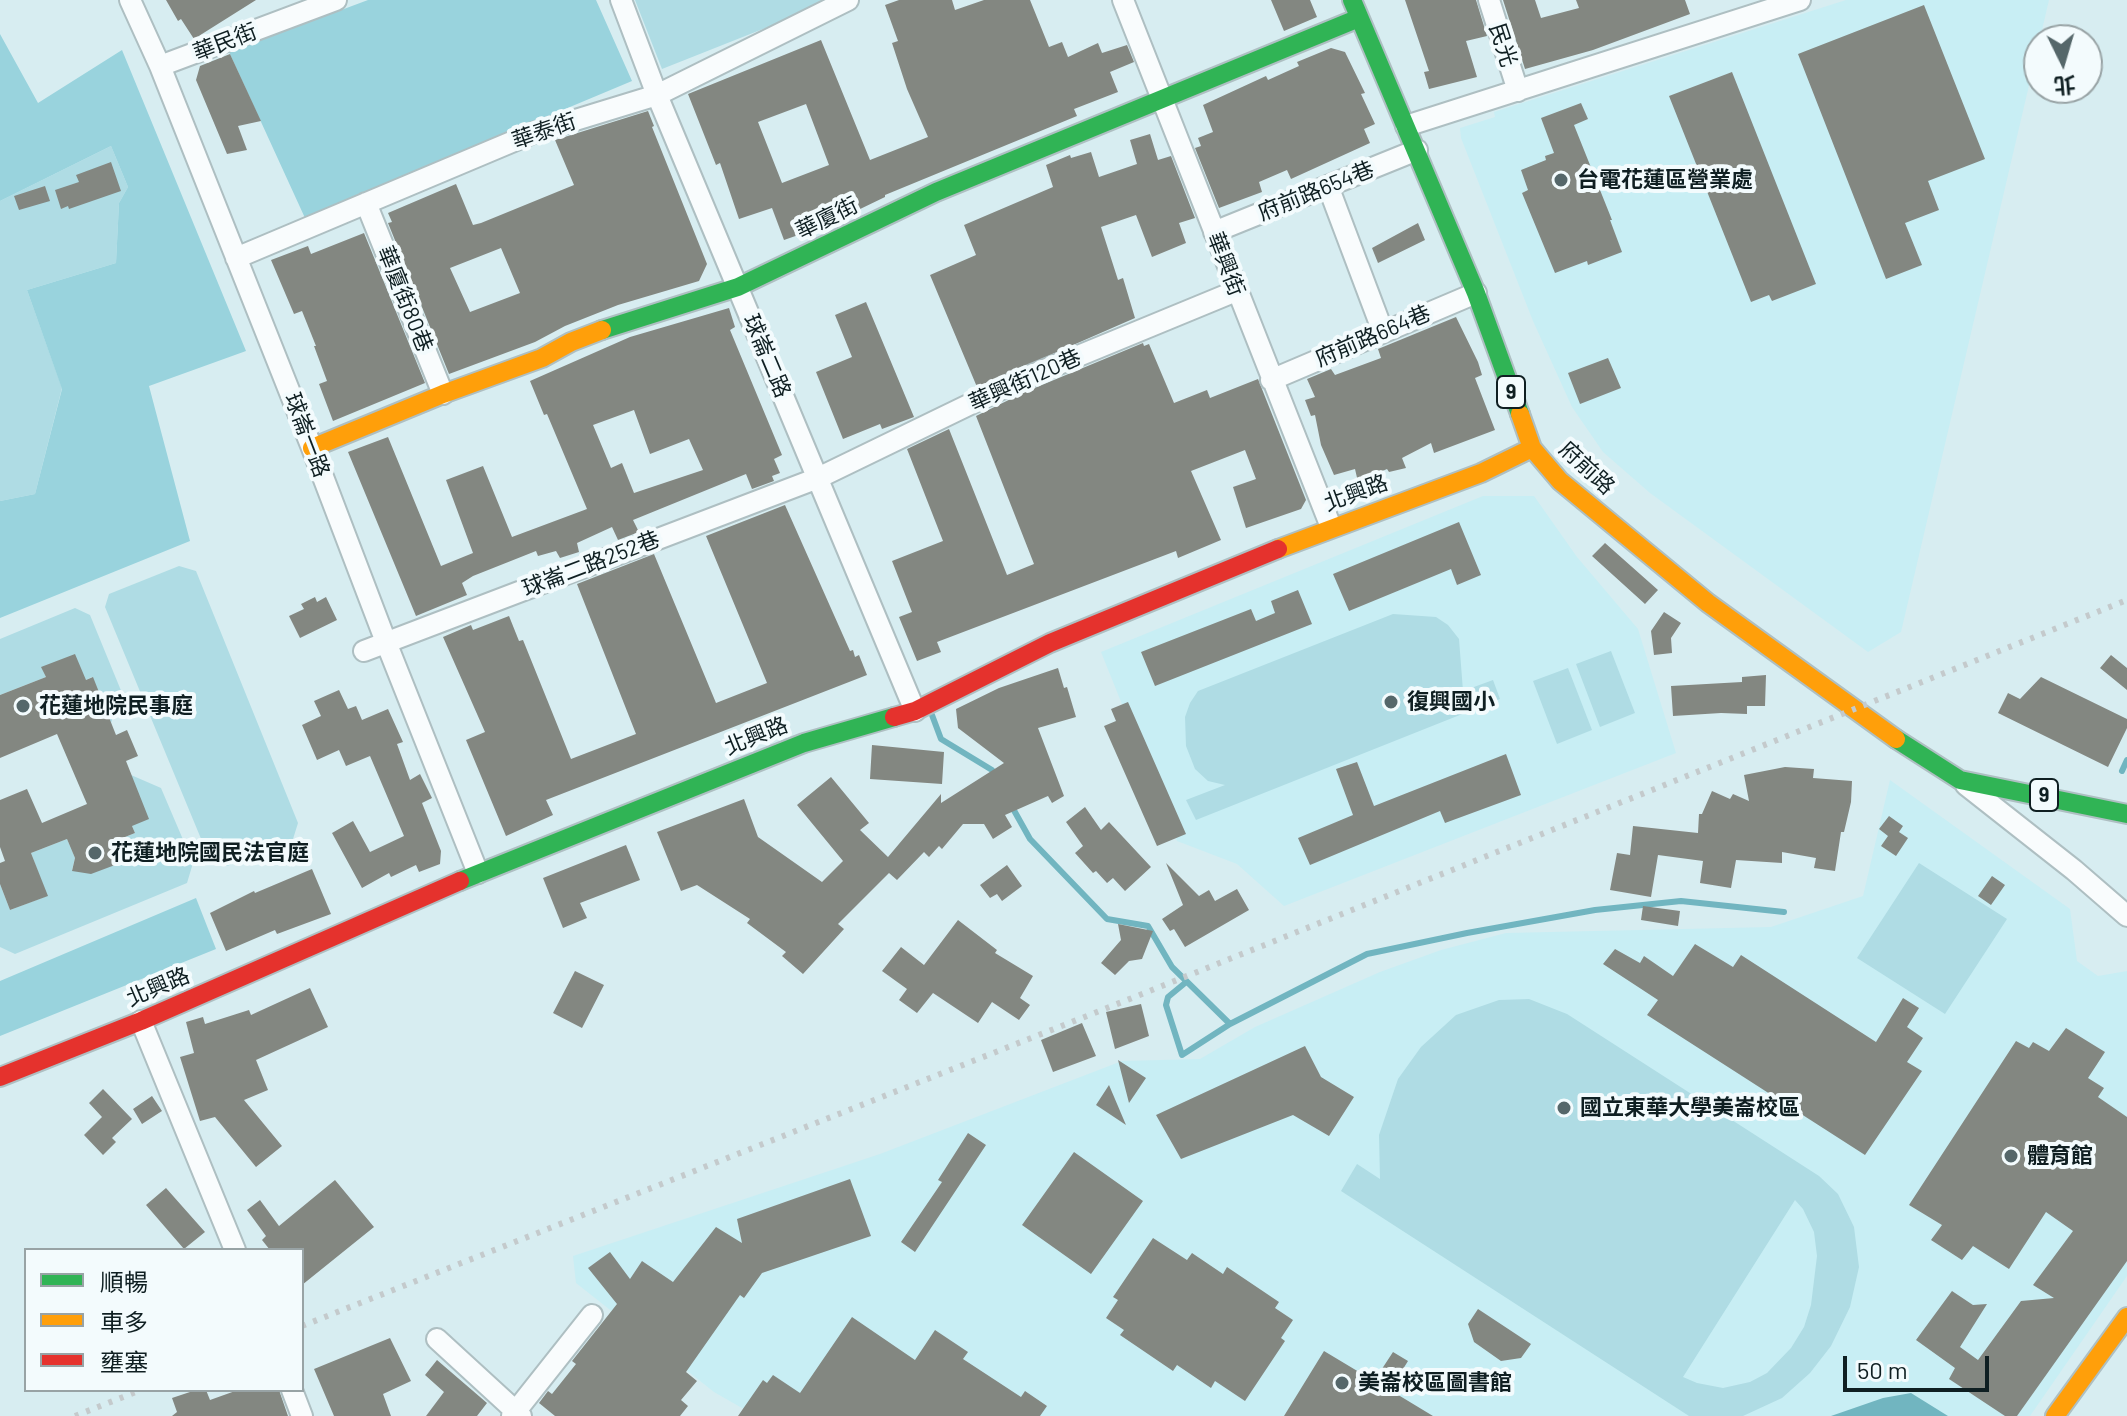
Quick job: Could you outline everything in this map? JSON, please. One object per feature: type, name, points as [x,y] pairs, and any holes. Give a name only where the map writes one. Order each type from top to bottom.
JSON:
[{"type":"street","name":"球崙一路","points":[[130,0],[160,66],[478,873]]},
{"type":"street","name":"華民街","points":[[160,66],[336,0]]},
{"type":"street","name":"球崙二路","points":[[621,0],[657,95],[915,711]]},
{"type":"street","name":"華泰街","points":[[236,258],[533,133],[657,95],[848,0]]},
{"type":"street","name":"華興街","points":[[1123,0],[1331,527]]},
{"type":"street","name":"民光","points":[[1489,0],[1518,91]]},
{"type":"street","points":[[1406,126],[1800,0]]},
{"type":"street","name":"華廈街","points":[[312,448],[443,394],[542,358],[571,342],[624,321],[738,287],[936,192],[1161,100],[1356,9]]},
{"type":"street","name":"府前路","points":[[1356,9],[1476,293],[1532,448],[1560,481],[1708,603],[1810,679],[1960,780]]},
{"type":"street","name":"府前路654巷","points":[[1214,232],[1417,150]]},
{"type":"street","points":[[1328,186],[1383,332]]},
{"type":"street","name":"華廈街80巷","points":[[366,203],[443,394]]},
{"type":"street","name":"華興街120巷","points":[[818,478],[1020,380],[1236,291]]},
{"type":"street","name":"府前路664巷","points":[[1271,380],[1476,293]]},
{"type":"street","name":"北興路","points":[[0,1077],[141,1021],[478,873],[804,743],[915,711],[1050,643],[1331,527],[1481,473],[1532,448]]},
{"type":"street","name":"球崙二路252巷","points":[[364,651],[818,478]]},
{"type":"street","points":[[1960,780],[2127,916]]},
{"type":"street","name":"9","points":[[1960,780],[2127,814]]},
{"type":"street","points":[[141,1021],[234,1248]]},
{"type":"street","points":[[437,1339],[516,1414],[592,1315]]},
{"type":"street","points":[[2055,1416],[2127,1317]]},
{"type":"street","points":[[293,1392],[302,1416]]},
{"type":"shaded area","points":[[368,0],[596,0],[632,81],[305,218],[229,52]]},
{"type":"shaded area","points":[[635,0],[836,0],[662,69]]},
{"type":"shaded area","name":"台電花蓮區營業處","points":[[1846,0],[2049,0],[2043,24],[2023,24],[2025,104],[1901,632],[1868,652],[1650,493],[1603,452],[1572,407],[1533,321],[1461,138],[1460,128],[1495,117],[1494,112]]},
{"type":"shaded area","points":[[0,34],[38,103],[122,50],[246,351],[149,386],[190,541],[0,618],[0,501],[35,494],[62,389],[27,290],[116,263],[119,203],[128,187],[111,146],[0,201]]},
{"type":"shaded area","points":[[111,146],[128,187],[119,203],[116,263],[27,290],[62,388],[35,494],[0,501],[0,201]]},
{"type":"shaded area","name":"復興國小","points":[[1483,496],[1534,496],[1577,557],[1638,629],[1676,753],[1284,906],[1237,864],[1177,841],[1101,652]]},
{"type":"shaded area","points":[[179,566],[196,571],[298,823],[293,839],[227,866],[209,858],[105,607],[109,594]]},
{"type":"shaded area","points":[[75,608],[90,615],[122,693],[111,723],[92,677],[86,680],[42,668],[46,677],[0,695],[0,639]]},
{"type":"shaded area","points":[[1393,614],[1436,617],[1448,625],[1459,639],[1463,691],[1493,680],[1500,699],[1196,820],[1186,800],[1225,785],[1208,781],[1195,769],[1186,746],[1185,717],[1198,691]]},
{"type":"shaded area","points":[[1611,651],[1635,713],[1600,727],[1576,664]]},
{"type":"shaded area","points":[[1568,668],[1592,730],[1557,744],[1533,681]]},
{"type":"shaded area","points":[[131,775],[161,788],[193,863],[187,883],[15,954],[0,947],[0,884],[10,910],[47,896],[31,853],[67,839],[75,858],[72,870],[115,865],[126,850],[115,841],[111,831],[123,838],[135,833],[132,826]]},
{"type":"shaded area","name":"國立東華大學美崙校區","points":[[1890,780],[2070,909],[2077,961],[2098,976],[2127,971],[2127,1276],[2030,1416],[756,1416],[714,1392],[576,1283],[573,1256],[880,1154],[1122,1061],[1200,1059],[1255,1027],[1380,972],[1441,950],[1506,933],[1771,927],[1863,896]]},
{"type":"shaded area","points":[[1919,863],[2007,919],[1945,1014],[1857,958]]},
{"type":"shaded area","points":[[196,898],[216,949],[0,1036],[0,981]]},
{"type":"shaded area","points":[[1529,999],[1567,1014],[1819,1176],[1838,1194],[1854,1227],[1859,1267],[1850,1307],[1831,1346],[1810,1373],[1782,1398],[1743,1416],[1689,1416],[1341,1191],[1357,1164],[1380,1179],[1379,1135],[1398,1079],[1421,1047],[1456,1015],[1499,1000]],"holes":[[[1795,1200],[1814,1232],[1817,1256],[1811,1305],[1804,1327],[1791,1348],[1767,1373],[1750,1382],[1723,1388],[1683,1377]]]},
{"type":"shaded area","points":[[1911,1393],[1948,1416],[1831,1416],[1883,1398]]},
{"type":"building","points":[[166,0],[256,0],[194,39],[181,19],[178,21]]},
{"type":"building","points":[[899,0],[952,0],[955,10],[984,0],[1030,0],[1049,47],[1062,42],[1068,57],[1098,43],[1102,53],[1127,45],[1134,62],[1110,72],[1118,92],[1074,109],[1077,116],[885,195],[827,225],[784,240],[772,208],[739,219],[720,163],[716,165],[688,94],[821,40],[870,160],[928,137],[907,89],[892,43],[898,41],[885,5]],"holes":[[[806,104],[829,165],[782,183],[758,122]]]},
{"type":"building","points":[[1271,0],[1310,0],[1317,17],[1284,31]]},
{"type":"building","points":[[1405,0],[1476,0],[1487,36],[1466,41],[1477,77],[1429,89],[1424,72],[1429,71]]},
{"type":"building","points":[[1503,0],[1535,0],[1541,18],[1579,8],[1576,0],[1685,0],[1690,14],[1593,50],[1525,69]]},
{"type":"building","points":[[1924,5],[1985,159],[1928,181],[1939,210],[1905,223],[1922,265],[1886,279],[1798,54]]},
{"type":"building","points":[[1331,48],[1345,52],[1365,93],[1361,94],[1375,124],[1364,129],[1370,143],[1291,179],[1287,170],[1259,182],[1262,192],[1219,208],[1195,148],[1201,146],[1198,138],[1213,132],[1203,105],[1266,76],[1268,80],[1299,66],[1297,62]]},
{"type":"building","points":[[230,54],[261,121],[238,126],[247,150],[227,154],[196,80],[200,66]]},
{"type":"building","points":[[1732,72],[1816,284],[1772,301],[1769,295],[1751,302],[1669,96]]},
{"type":"building","name":"台電花蓮區營業處","points":[[1581,103],[1588,119],[1574,125],[1622,252],[1555,273],[1522,193],[1528,190],[1521,170],[1546,160],[1545,156],[1554,153],[1541,118]]},
{"type":"building","points":[[648,111],[707,264],[699,281],[618,305],[535,342],[449,374],[388,223],[392,222],[388,213],[456,184],[473,225],[574,185],[555,140]],"holes":[[[501,248],[520,293],[470,312],[450,268]]]},
{"type":"building","points":[[1150,134],[1158,160],[1171,156],[1195,218],[1179,223],[1186,243],[1152,257],[1136,215],[1101,227],[1118,280],[1123,278],[1135,318],[977,387],[930,275],[976,255],[964,225],[1053,187],[1046,165],[1070,155],[1071,158],[1091,152],[1099,177],[1137,164],[1130,140]]},
{"type":"building","points":[[111,162],[121,191],[61,209],[55,190],[79,182],[76,175]]},
{"type":"building","points":[[45,186],[50,201],[19,210],[14,196]]},
{"type":"building","points":[[1418,223],[1425,240],[1378,263],[1372,248]]},
{"type":"building","points":[[364,233],[425,383],[333,421],[319,384],[327,381],[316,346],[302,311],[294,314],[271,260],[308,246],[311,254]]},
{"type":"building","points":[[866,302],[914,417],[882,429],[880,424],[843,439],[816,372],[852,357],[835,315]]},
{"type":"building","points":[[729,308],[735,327],[730,330],[782,455],[774,459],[780,473],[772,476],[774,481],[752,489],[746,474],[633,520],[639,532],[618,540],[612,527],[577,543],[579,552],[560,558],[556,551],[538,556],[536,551],[473,576],[462,583],[467,595],[416,616],[348,452],[388,437],[441,566],[473,553],[446,480],[483,466],[512,537],[587,509],[530,381],[630,337]],"holes":[[[634,410],[650,454],[689,439],[703,470],[634,493],[622,463],[611,468],[593,425]]]},
{"type":"building","points":[[1456,317],[1478,362],[1482,375],[1475,378],[1495,430],[1434,453],[1431,443],[1402,458],[1406,468],[1389,472],[1387,469],[1358,482],[1355,469],[1334,475],[1321,445],[1315,415],[1311,416],[1305,400],[1315,397],[1307,379],[1331,369],[1335,375],[1381,358],[1378,349]]},
{"type":"building","points":[[1143,343],[1144,346],[1149,344],[1174,403],[1207,390],[1210,398],[1258,379],[1306,500],[1301,509],[1246,528],[1233,487],[1256,479],[1245,450],[1191,471],[1221,540],[1178,558],[1176,551],[937,642],[941,652],[917,661],[899,617],[912,612],[892,561],[943,541],[907,449],[949,429],[1007,575],[1034,564],[976,416]]},
{"type":"building","points":[[1608,358],[1621,388],[1580,404],[1568,373]]},
{"type":"building","points":[[785,505],[850,651],[853,650],[855,657],[859,655],[867,675],[546,800],[553,815],[506,836],[466,740],[485,732],[443,637],[471,625],[473,630],[509,616],[519,641],[523,640],[571,759],[636,734],[577,584],[654,554],[716,703],[767,683],[706,536]]},
{"type":"building","points":[[1459,522],[1481,575],[1457,585],[1451,569],[1349,611],[1333,574]]},
{"type":"building","points":[[1605,543],[1658,590],[1645,604],[1592,556]]},
{"type":"building","points":[[1298,590],[1312,624],[1155,686],[1141,652],[1251,609],[1256,621],[1275,613],[1271,601]]},
{"type":"building","points":[[315,597],[317,602],[326,597],[337,620],[300,638],[289,616],[304,609],[301,604]]},
{"type":"building","points":[[1664,612],[1681,623],[1671,638],[1672,653],[1654,655],[1651,631]]},
{"type":"building","points":[[75,654],[86,680],[93,677],[116,735],[127,730],[138,756],[126,761],[149,819],[132,826],[135,833],[115,841],[126,850],[115,865],[91,874],[72,871],[75,858],[67,839],[31,853],[48,896],[10,910],[0,884],[0,863],[5,861],[0,847],[0,800],[27,789],[42,823],[87,804],[57,734],[0,758],[0,695],[46,677],[41,667]]},
{"type":"building","points":[[2111,655],[2127,668],[2127,690],[2100,668]]},
{"type":"building","points":[[1058,668],[1076,717],[1038,728],[1064,796],[1052,803],[1048,796],[1005,815],[1012,827],[993,839],[984,824],[963,824],[942,849],[939,846],[929,857],[924,852],[897,880],[889,873],[838,924],[844,929],[803,974],[782,956],[786,952],[747,923],[750,919],[697,885],[681,891],[657,832],[744,799],[758,837],[822,882],[843,861],[797,805],[831,777],[869,823],[860,830],[888,857],[941,794],[941,803],[1004,763],[958,728],[956,709],[999,688]]},
{"type":"building","points":[[1766,675],[1765,706],[1747,706],[1747,714],[1673,716],[1671,686],[1742,682],[1742,677]]},
{"type":"building","points":[[2041,677],[2127,719],[2127,728],[2108,767],[1998,713],[2008,693],[2020,699]]},
{"type":"building","points":[[339,690],[348,709],[356,706],[362,720],[388,709],[403,742],[397,744],[410,780],[420,774],[432,798],[422,803],[441,851],[440,864],[419,872],[416,865],[391,877],[389,873],[362,888],[332,833],[353,821],[370,852],[404,836],[370,756],[346,766],[339,750],[317,760],[302,725],[321,716],[314,701]]},
{"type":"building","points":[[1128,702],[1186,834],[1157,846],[1104,726],[1116,721],[1111,709]]},
{"type":"building","points":[[872,745],[944,752],[942,784],[870,779]]},
{"type":"building","points":[[1506,754],[1521,795],[1445,823],[1440,811],[1310,865],[1298,838],[1353,815],[1336,769],[1357,762],[1374,806]]},
{"type":"building","points":[[1785,767],[1814,769],[1813,778],[1852,781],[1851,802],[1844,832],[1841,832],[1835,871],[1814,868],[1816,858],[1782,852],[1782,863],[1736,860],[1731,888],[1700,883],[1703,861],[1658,855],[1651,897],[1610,890],[1617,853],[1630,855],[1633,826],[1698,833],[1699,814],[1702,814],[1712,791],[1730,799],[1733,794],[1749,801],[1744,775]]},
{"type":"building","points":[[1085,807],[1101,830],[1109,822],[1151,867],[1125,891],[1113,878],[1107,883],[1096,871],[1093,873],[1075,853],[1083,846],[1066,822]]},
{"type":"building","points":[[1889,816],[1903,826],[1899,832],[1908,838],[1896,856],[1881,846],[1888,836],[1879,829]]},
{"type":"building","points":[[626,845],[640,880],[580,903],[587,918],[563,928],[543,878]]},
{"type":"building","points":[[1166,863],[1199,896],[1209,890],[1215,901],[1237,889],[1249,910],[1185,947],[1174,929],[1170,931],[1162,919],[1183,905]]},
{"type":"building","points":[[1007,865],[1022,886],[1002,901],[997,894],[990,898],[980,885]]},
{"type":"building","points":[[312,869],[331,914],[277,934],[275,930],[226,951],[210,913],[254,891]]},
{"type":"building","points":[[1992,876],[2005,885],[1991,905],[1978,896]]},
{"type":"building","points":[[1643,906],[1680,911],[1678,926],[1641,920]]},
{"type":"building","points":[[958,920],[997,950],[995,953],[1033,976],[1020,998],[1030,1005],[1019,1020],[992,1002],[978,1023],[933,993],[917,1013],[899,1000],[907,989],[882,971],[901,947],[924,965]]},
{"type":"building","points":[[1118,924],[1153,931],[1142,959],[1129,961],[1115,975],[1101,963],[1121,940]]},
{"type":"building","points":[[1695,944],[1733,967],[1741,955],[1876,1042],[1903,998],[1919,1008],[1907,1027],[1923,1038],[1907,1062],[1922,1071],[1865,1155],[1647,1015],[1658,1000],[1603,964],[1615,949],[1640,963],[1644,956],[1673,976]]},
{"type":"building","points":[[575,971],[604,985],[582,1028],[553,1013]]},
{"type":"building","points":[[310,988],[328,1027],[256,1060],[268,1090],[244,1100],[282,1146],[256,1167],[215,1117],[200,1121],[180,1057],[194,1053],[186,1022],[203,1017],[205,1024],[249,1010],[251,1015]]},
{"type":"building","points":[[1141,1004],[1149,1036],[1115,1049],[1106,1012]]},
{"type":"building","points":[[1082,1023],[1096,1056],[1053,1072],[1041,1040]]},
{"type":"building","points":[[2066,1028],[2105,1052],[2088,1078],[2104,1088],[2098,1097],[2127,1117],[2127,1261],[2017,1416],[2005,1416],[1949,1379],[1955,1368],[1916,1340],[1952,1291],[1973,1305],[1987,1304],[1960,1347],[1978,1360],[2021,1301],[2054,1298],[2033,1285],[2073,1231],[2046,1212],[2009,1269],[1973,1246],[1962,1260],[1931,1240],[1942,1225],[1909,1205],[2016,1041],[2029,1048],[2033,1042],[2049,1051]]},
{"type":"building","points":[[1305,1046],[1321,1077],[1354,1097],[1329,1136],[1293,1115],[1181,1159],[1156,1115]]},
{"type":"building","points":[[1118,1060],[1146,1078],[1129,1103]]},
{"type":"building","points":[[1109,1085],[1126,1125],[1096,1105]]},
{"type":"building","points":[[103,1089],[132,1119],[112,1138],[116,1142],[103,1155],[84,1135],[102,1117],[89,1103]]},
{"type":"building","points":[[152,1096],[162,1111],[142,1124],[133,1109]]},
{"type":"building","points":[[968,1133],[986,1145],[915,1252],[901,1242],[942,1182],[938,1180]]},
{"type":"building","points":[[1074,1152],[1143,1201],[1091,1274],[1022,1225]]},
{"type":"building","points":[[850,1179],[871,1236],[762,1273],[744,1298],[740,1295],[686,1372],[697,1381],[681,1400],[688,1406],[680,1416],[555,1416],[539,1403],[548,1391],[552,1394],[576,1364],[572,1361],[617,1304],[588,1268],[610,1252],[630,1279],[642,1261],[673,1282],[716,1227],[742,1243],[737,1219]]},
{"type":"building","points":[[335,1180],[374,1227],[304,1283],[304,1248],[268,1248],[262,1240],[266,1236],[247,1210],[260,1200],[279,1226]]},
{"type":"building","points":[[166,1188],[205,1232],[183,1248],[146,1205]]},
{"type":"building","points":[[1153,1238],[1187,1260],[1192,1253],[1223,1274],[1227,1267],[1279,1302],[1275,1308],[1293,1320],[1281,1338],[1285,1341],[1245,1401],[1215,1381],[1211,1388],[1177,1365],[1173,1371],[1120,1335],[1124,1330],[1106,1318],[1118,1300],[1113,1297]]},
{"type":"building","points":[[1478,1309],[1531,1344],[1521,1358],[1501,1361],[1474,1342],[1468,1324]]},
{"type":"building","points":[[852,1317],[915,1360],[935,1330],[968,1352],[963,1359],[1021,1397],[1025,1391],[1047,1406],[1040,1416],[738,1416],[763,1380],[767,1383],[773,1375],[800,1393]]},
{"type":"building","points":[[390,1338],[411,1381],[383,1394],[391,1416],[334,1416],[314,1369]]},
{"type":"building","name":"美崙校區圖書館","points":[[1324,1351],[1374,1381],[1393,1352],[1408,1361],[1390,1390],[1433,1416],[1284,1416]]},
{"type":"building","points":[[437,1360],[487,1403],[477,1416],[426,1416],[444,1392],[425,1375]]},
{"type":"building","points":[[190,1392],[207,1392],[210,1400],[232,1392],[280,1392],[288,1416],[172,1416],[177,1412],[172,1398]]},
{"type":"waterway","points":[[932,715],[941,739],[992,770],[996,777]]},
{"type":"waterway","points":[[2122,771],[2127,760]]},
{"type":"waterway","points":[[1011,805],[1030,839],[1107,919],[1148,926],[1172,967],[1230,1024],[1367,954],[1467,933],[1595,910],[1681,901],[1784,912]]},
{"type":"waterway","points":[[1185,983],[1168,997],[1166,1005],[1182,1055],[1230,1024]]},
{"type":"railway","points":[[304,1325],[2127,600]]},
{"type":"railway","points":[[75,1416],[136,1392]]},
{"type":"traffic: fast","points":[[1352,0],[1476,293],[1520,414]]},
{"type":"traffic: fast","points":[[602,330],[738,287],[936,192],[1359,18]]},
{"type":"traffic: fast","points":[[460,881],[804,743],[894,717]]},
{"type":"traffic: fast","points":[[1896,739],[1960,780],[2127,814]]},
{"type":"traffic: slow","points":[[312,448],[443,394],[542,358],[602,330]]},
{"type":"traffic: slow","points":[[1520,414],[1532,448],[1560,481],[1708,603],[1896,739]]},
{"type":"traffic: slow","points":[[1278,549],[1481,473],[1532,448]]},
{"type":"traffic: slow","points":[[2055,1416],[2127,1317]]},
{"type":"traffic: jam","points":[[894,717],[915,711],[1050,643],[1278,549]]},
{"type":"traffic: jam","points":[[0,1077],[141,1021],[460,881]]},
{"type":"place","name":"台電花蓮區營業處","points":[[1561,180]]},
{"type":"place","name":"復興國小","points":[[1391,702]]},
{"type":"place","name":"花蓮地院民事庭","points":[[23,706]]},
{"type":"place","name":"花蓮地院國民法官庭","points":[[95,853]]},
{"type":"place","name":"國立東華大學美崙校區","points":[[1564,1108]]},
{"type":"place","name":"體育館","points":[[2011,1156]]},
{"type":"place","name":"美崙校區圖書館","points":[[1342,1383]]}]
